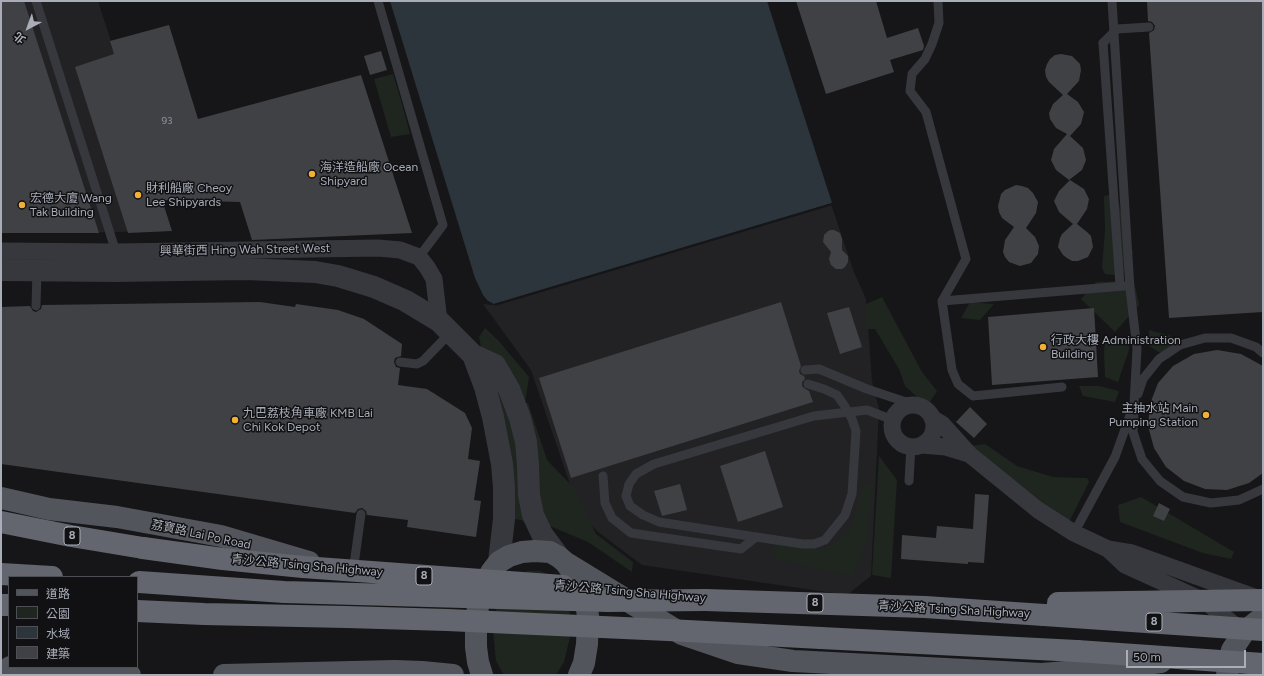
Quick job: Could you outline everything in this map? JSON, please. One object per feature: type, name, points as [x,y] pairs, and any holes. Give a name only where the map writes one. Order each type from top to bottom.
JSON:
[{"type":"highway","name":"青沙公路 Tsing Sha Highway","points":[[1,522],[120,544],[223,559],[303,568],[610,589],[705,600],[925,607],[1246,637]]},
{"type":"highway","points":[[1,574],[35,576]]},
{"type":"highway","points":[[138,582],[284,592],[608,601],[705,600]]},
{"type":"highway","points":[[925,607],[1049,603],[1263,600]]},
{"type":"highway","points":[[138,611],[204,614],[339,616],[668,630],[1077,651],[1263,664]]},
{"type":"highway","points":[[1077,651],[1232,675]]},
{"type":"main road","name":"荔寶路 Lai Po Road","points":[[1,498],[48,509],[117,518],[221,536],[353,575],[390,583],[422,584],[452,581],[496,567],[509,556],[535,551],[550,552],[563,560]]},
{"type":"main road","name":"興華街西 Hing Wah Street West","points":[[563,560],[682,634],[738,653],[792,661],[1041,674],[1106,669],[1207,656],[1246,637]]},
{"type":"main road","points":[[563,560],[577,579],[585,597],[588,616],[584,663],[579,675]]},
{"type":"main road","points":[[482,675],[476,647],[478,606],[483,587],[496,567]]},
{"type":"main road","points":[[1227,675],[1246,637],[1263,617]]},
{"type":"main road","points":[[20,668],[130,675]]},
{"type":"main road","points":[[224,675],[401,673],[454,675]]},
{"type":"street","name":"興華街西 Hing Wah Street West","points":[[1,251],[116,252],[378,248],[400,250],[419,257]]},
{"type":"street","points":[[419,257],[434,279],[445,327]]},
{"type":"street","name":"興華街西 Hing Wah Street West","points":[[1,270],[115,271],[246,269],[315,272],[338,276],[381,290],[406,302],[445,327],[473,355],[495,365],[509,389],[520,418],[526,442],[529,495],[533,515],[542,534],[563,560]]},
{"type":"street","name":"興華街西 Hing Wah Street West","points":[[473,355],[494,417],[502,464],[504,519],[496,567]]},
{"type":"street","points":[[969,454],[946,447],[904,444],[898,440],[894,434],[892,427],[895,414],[911,405],[924,408],[932,418],[942,424],[969,454],[1038,510],[1074,533],[1108,549],[1132,553],[1263,600]]},
{"type":"street","points":[[916,446],[931,436],[933,430],[932,418]]},
{"type":"street","points":[[1108,549],[1126,565],[1206,602],[1246,637]]},
{"type":"lane","points":[[36,1],[116,252]]},
{"type":"lane","points":[[378,1],[443,225],[419,257]]},
{"type":"lane","points":[[938,1],[939,23],[925,59],[912,74],[910,91],[926,112],[966,259],[942,301],[952,370],[958,384],[973,396],[1062,387]]},
{"type":"lane","points":[[1112,1],[1130,285],[1137,349],[1134,432],[1142,459],[1160,481],[1183,497],[1211,504],[1240,500],[1263,489]]},
{"type":"lane","points":[[1120,286],[1103,43],[1117,29],[1148,27]]},
{"type":"lane","points":[[36,306],[37,270]]},
{"type":"lane","points":[[942,301],[1130,285]]},
{"type":"lane","points":[[400,362],[417,364],[423,361],[445,327]]},
{"type":"lane","points":[[1074,533],[1115,458],[1143,379],[1159,359],[1180,345],[1205,338],[1231,338],[1256,347],[1263,353]]},
{"type":"lane","points":[[805,370],[819,369],[918,406]]},
{"type":"lane","points":[[808,384],[836,395],[848,412],[856,431],[852,494],[845,515],[825,540],[814,544],[803,544],[659,522],[643,515],[630,506],[626,496],[630,484],[636,474],[654,464],[814,416],[848,412],[867,410],[893,420]]},
{"type":"lane","points":[[909,481],[916,446]]},
{"type":"lane","points":[[603,476],[605,503],[612,518],[631,533],[741,550],[756,537]]},
{"type":"lane","points":[[353,575],[361,514]]},
{"type":"shaded area","name":"財利船廠 Cheoy Lee Shipyards","points":[[1,1],[98,1],[172,231],[56,233]]},
{"type":"shaded area","points":[[831,204],[854,272],[866,299],[872,381],[879,409],[871,576],[847,595],[642,565],[598,532],[579,511],[531,370],[483,304],[492,305]]},
{"type":"green space","points":[[393,74],[410,134],[391,137],[374,79]]},
{"type":"green space","points":[[1116,194],[1133,253],[1122,276],[1105,274],[1102,268],[1105,229],[1104,196]]},
{"type":"green space","points":[[1134,281],[1139,305],[1115,332],[1081,299],[1096,282]]},
{"type":"green space","points":[[882,297],[922,372],[937,391],[930,402],[920,400],[905,386],[899,369],[875,329],[866,329],[866,304]]},
{"type":"green space","points":[[970,302],[994,304],[980,320],[961,318]]},
{"type":"green space","points":[[485,328],[498,340],[529,377],[525,403],[528,403],[547,460],[575,489],[596,534],[633,562],[632,572],[588,542],[550,526],[515,519],[509,482],[479,337]]},
{"type":"green space","points":[[1149,330],[1171,336],[1170,359],[1149,346]]},
{"type":"green space","points":[[1130,337],[1129,350],[1118,382],[1105,377],[1105,340]]},
{"type":"green space","points":[[1079,386],[1099,386],[1119,391],[1115,402],[1083,396]]},
{"type":"green space","points":[[985,444],[1017,466],[1053,477],[1087,478],[1089,482],[1069,522],[1026,492],[970,446]]},
{"type":"green space","points":[[879,456],[897,480],[891,578],[872,575]]},
{"type":"green space","points":[[872,482],[867,541],[852,577],[776,559],[772,545],[824,549],[849,533],[863,486]]},
{"type":"green space","points":[[1141,497],[1234,552],[1231,559],[1203,553],[1120,522],[1118,505]]},
{"type":"green space","points":[[539,571],[551,575],[569,606],[570,637],[564,662],[556,675],[504,675],[496,661],[493,630],[499,599],[523,572]]},
{"type":"water","points":[[390,1],[767,1],[832,203],[494,304],[488,301],[483,295],[475,278]]},
{"type":"pier","points":[[832,203],[833,205],[495,306],[494,304]]},
{"type":"building","points":[[1,1],[24,1],[99,233],[1,233]]},
{"type":"building","points":[[796,1],[876,1],[887,38],[918,28],[924,46],[923,50],[890,60],[894,72],[826,94]]},
{"type":"building","points":[[1147,1],[1263,1],[1263,312],[1169,318],[1149,33],[1154,30],[1155,26],[1152,22],[1148,21]]},
{"type":"building","points":[[169,25],[198,119],[361,75],[412,233],[252,240],[240,202],[162,200],[172,231],[128,233],[75,67],[114,54],[110,41]]},
{"type":"building","points":[[381,51],[387,70],[370,75],[364,56]]},
{"type":"building","points":[[1061,54],[1072,56],[1080,64],[1081,70],[1079,81],[1067,94],[1078,102],[1084,112],[1081,124],[1070,136],[1083,148],[1086,160],[1082,170],[1069,180],[1056,170],[1051,160],[1054,149],[1067,134],[1056,128],[1050,119],[1049,113],[1053,104],[1063,95],[1049,82],[1046,77],[1045,70],[1050,59],[1055,55]]},
{"type":"building","points":[[1070,180],[1084,189],[1089,199],[1087,209],[1077,224],[1091,236],[1093,247],[1088,257],[1078,261],[1072,261],[1067,258],[1058,247],[1062,234],[1073,224],[1059,212],[1054,201],[1059,191]]},
{"type":"building","points":[[1016,185],[1028,188],[1038,202],[1036,213],[1026,228],[1035,237],[1039,246],[1038,254],[1031,263],[1020,266],[1009,262],[1003,252],[1005,240],[1014,227],[1002,218],[998,206],[1001,194],[1005,190]]},
{"type":"building","points":[[831,230],[840,233],[842,239],[842,250],[848,256],[848,262],[842,269],[836,269],[831,265],[829,259],[831,252],[823,242],[824,235]]},
{"type":"building","name":"九巴荔枝角車廠 KMB Lai Chi Kok Depot","points":[[260,302],[295,307],[296,304],[338,310],[364,319],[402,344],[401,356],[395,358],[394,362],[396,367],[400,368],[398,385],[427,389],[465,413],[472,428],[468,459],[480,461],[474,500],[481,501],[476,537],[407,527],[408,520],[367,515],[366,511],[362,508],[358,509],[355,513],[1,464],[1,307],[30,306],[33,311],[36,312],[41,309],[42,305]]},
{"type":"building","points":[[781,302],[801,366],[799,371],[805,379],[802,382],[802,386],[809,391],[813,402],[571,478],[539,378]]},
{"type":"building","points":[[849,307],[862,347],[840,354],[827,313]]},
{"type":"building","name":"行政大樓 Administration Building","points":[[1094,308],[1098,377],[992,385],[988,317]]},
{"type":"building","name":"主抽水站 Main Pumping Station","points":[[1217,350],[1241,354],[1263,366],[1263,473],[1249,483],[1227,490],[1205,489],[1184,481],[1166,467],[1154,448],[1148,426],[1150,404],[1158,383],[1173,366],[1194,354]]},
{"type":"building","points":[[970,407],[987,424],[974,438],[956,422]]},
{"type":"building","points":[[765,451],[783,507],[738,522],[720,466]]},
{"type":"building","points":[[680,484],[687,510],[662,516],[654,491]]},
{"type":"building","points":[[975,494],[989,495],[984,563],[968,562],[968,564],[901,559],[902,535],[936,538],[937,526],[973,529]]},
{"type":"building","points":[[1159,503],[1170,509],[1164,521],[1153,516]]},
{"type":"place","name":"海洋造船廠 Ocean Shipyard","points":[[312,174]]},
{"type":"place","name":"財利船廠 Cheoy Lee Shipyards","points":[[138,195]]},
{"type":"place","name":"宏德大廈 Wang Tak Building","points":[[22,205]]},
{"type":"place","name":"行政大樓 Administration Building","points":[[1043,347]]},
{"type":"place","name":"主抽水站 Main Pumping Station","points":[[1206,415]]},
{"type":"place","name":"九巴荔枝角車廠 KMB Lai Chi Kok Depot","points":[[235,420]]}]
